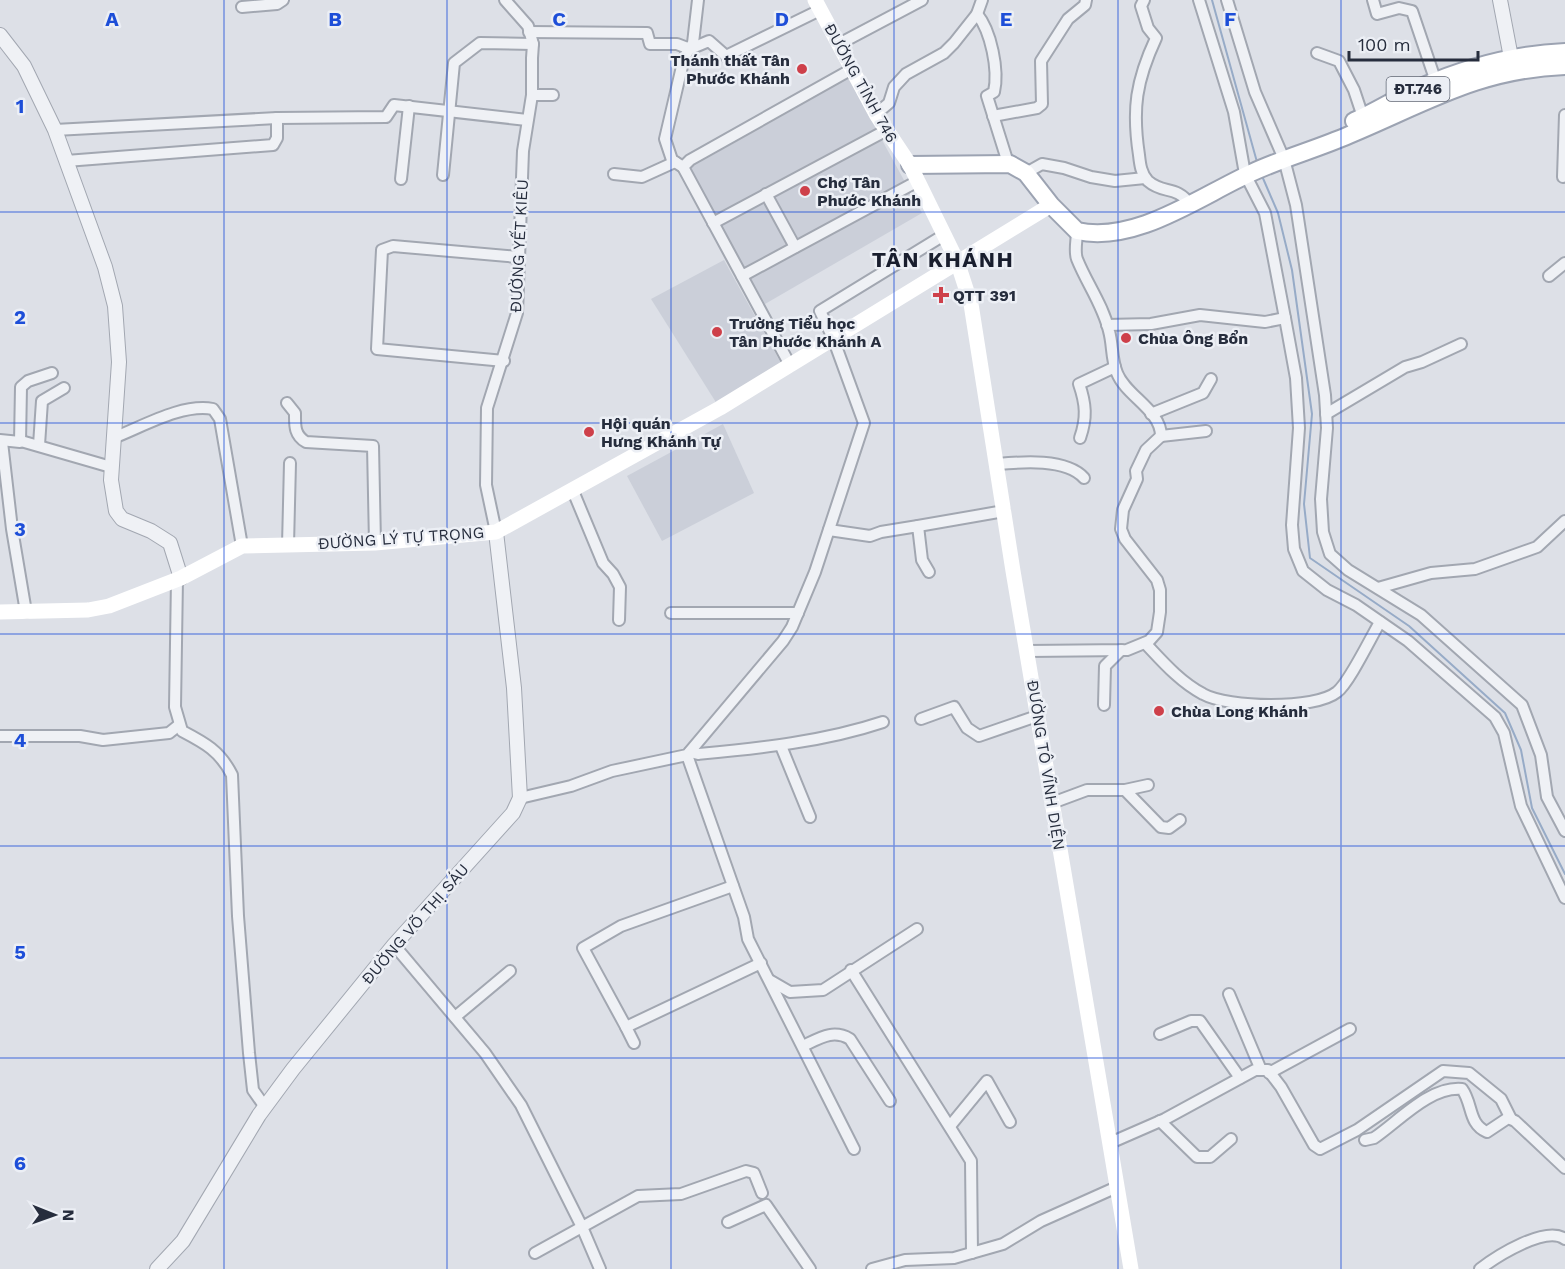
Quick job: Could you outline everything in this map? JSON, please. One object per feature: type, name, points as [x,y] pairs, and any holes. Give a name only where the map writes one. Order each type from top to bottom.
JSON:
[{"type":"main road","name":"ĐƯỜNG TỈNH 746","points":[[818,5],[885,131],[910,165],[957,261]]},
{"type":"main road","name":"ĐT.746","points":[[1077,231],[1088,234],[1129,228],[1157,220],[1283,158],[1317,138],[1436,82],[1565,52]]},
{"type":"main road","name":"ĐT.746","points":[[1283,158],[1321,147],[1432,96],[1512,63],[1565,66]]},
{"type":"main road","points":[[910,165],[1008,164],[1026,173],[1051,205],[1077,231]]},
{"type":"main road","name":"ĐƯỜNG LÝ TỰ TRỌNG","points":[[0,612],[109,606],[179,579],[242,546],[375,543],[496,532],[573,491],[790,365],[1051,205]]},
{"type":"main road","name":"ĐƯỜNG TÔ VĨNH DIỆN","points":[[957,261],[971,304],[980,347],[1037,716],[1131,1269]]},
{"type":"street","points":[[242,7],[277,4],[283,0]]},
{"type":"street","name":"ĐƯỜNG YẾT KIÊU","points":[[496,532],[486,484],[487,408],[504,361],[517,314],[518,257],[527,120],[532,95],[532,44],[529,32],[522,19],[505,0]]},
{"type":"street","points":[[698,0],[696,30],[690,49],[684,58],[665,139],[667,150],[679,165],[713,223],[790,365]]},
{"type":"street","points":[[839,44],[922,0]]},
{"type":"street","points":[[876,114],[889,104],[894,87],[906,74],[944,53],[977,14],[982,0]]},
{"type":"street","points":[[993,116],[1037,108],[1042,104],[1041,61],[1068,19],[1085,5],[1086,0]]},
{"type":"street","points":[[1144,0],[1141,6],[1144,17],[1148,28],[1156,38],[1148,56],[1134,109],[1135,140],[1145,178],[1155,187],[1177,191],[1191,205]]},
{"type":"street","points":[[1198,0],[1234,112],[1245,175],[1265,213],[1286,318],[1296,378],[1299,428],[1292,525],[1294,549],[1303,571],[1310,577],[1417,648],[1495,717],[1504,734],[1521,806],[1565,898]]},
{"type":"street","points":[[1227,0],[1255,92],[1283,158],[1296,206],[1326,414],[1321,499],[1326,543],[1330,554],[1421,615],[1522,705],[1541,755],[1548,797],[1565,831]]},
{"type":"street","points":[[1373,0],[1377,14],[1399,8],[1412,11],[1436,82]]},
{"type":"street","points":[[1500,0],[1512,63]]},
{"type":"street","points":[[529,32],[647,33],[650,44],[677,44],[690,49],[713,42],[721,53],[731,55],[818,5]]},
{"type":"street","points":[[977,14],[985,23],[993,56],[996,85],[994,92],[987,96],[1008,164]]},
{"type":"street","points":[[0,35],[24,66],[55,130],[105,267],[115,306],[119,343],[111,467],[116,511],[122,519],[151,531],[170,543],[179,579],[175,707],[179,725],[182,730],[214,748],[225,760],[232,775],[238,916],[249,1053],[254,1090],[264,1107]]},
{"type":"street","points":[[443,175],[454,63],[480,44],[532,44]]},
{"type":"street","points":[[1317,53],[1339,61],[1354,90],[1364,117]]},
{"type":"street","points":[[614,174],[642,177],[679,165],[852,69]]},
{"type":"street","points":[[532,95],[553,95]]},
{"type":"street","points":[[55,130],[277,118],[386,117],[391,106],[450,110],[527,120]]},
{"type":"street","points":[[401,179],[408,106]]},
{"type":"street","points":[[1563,177],[1565,115]]},
{"type":"street","points":[[66,161],[273,145],[277,138],[277,118]]},
{"type":"street","points":[[713,223],[885,131]]},
{"type":"street","points":[[1026,173],[1042,164],[1107,180],[1145,178]]},
{"type":"street","points":[[742,276],[918,181]]},
{"type":"street","points":[[766,194],[795,248]]},
{"type":"street","points":[[1077,231],[1076,257],[1095,292],[1107,325],[1115,367],[1129,393],[1151,414],[1161,431],[1161,436]]},
{"type":"street","points":[[688,754],[783,641],[798,613],[829,530],[864,423],[833,338],[820,311],[944,235]]},
{"type":"street","points":[[504,361],[377,349],[382,250],[393,246],[518,257]]},
{"type":"street","points":[[1549,276],[1565,263]]},
{"type":"street","points":[[1107,325],[1151,324],[1200,315],[1266,322],[1286,318]]},
{"type":"street","points":[[1326,414],[1405,367],[1422,362],[1461,344]]},
{"type":"street","points":[[1080,438],[1084,424],[1085,404],[1079,384],[1115,367]]},
{"type":"street","points":[[21,441],[21,387],[28,381],[52,373]]},
{"type":"street","points":[[1151,414],[1203,393],[1211,379]]},
{"type":"street","points":[[39,445],[42,401],[64,388]]},
{"type":"street","points":[[287,403],[296,413],[295,426],[299,438],[306,442],[373,446],[375,543]]},
{"type":"street","points":[[113,438],[179,413],[203,407],[213,409],[220,419],[242,546]]},
{"type":"street","points":[[1028,651],[1121,650],[1144,643],[1157,632],[1160,590],[1157,580],[1125,539],[1121,529],[1123,510],[1137,479],[1136,471],[1146,450],[1161,436],[1206,431]]},
{"type":"street","points":[[26,612],[12,529],[1,441],[18,443],[21,441],[39,445],[111,467]]},
{"type":"street","points":[[288,545],[290,463]]},
{"type":"street","points":[[997,464],[1051,463],[1080,474],[1084,478]]},
{"type":"street","points":[[573,491],[603,563],[613,574],[620,587],[619,620]]},
{"type":"street","points":[[829,530],[870,536],[881,532],[1004,511]]},
{"type":"street","points":[[1378,588],[1431,573],[1475,569],[1537,547],[1565,521]]},
{"type":"street","points":[[918,526],[922,560],[930,572]]},
{"type":"street","points":[[496,532],[514,688],[520,798],[571,786],[612,771],[688,754],[781,746],[861,730],[883,722]]},
{"type":"street","points":[[671,613],[798,613]]},
{"type":"street","points":[[1144,643],[1185,682],[1205,696],[1277,707],[1306,704],[1339,691],[1380,622]]},
{"type":"street","points":[[1104,705],[1106,666],[1121,650]]},
{"type":"street","points":[[921,719],[954,707],[967,728],[979,736],[1037,716]]},
{"type":"street","points":[[0,736],[80,736],[103,740],[169,733],[179,725]]},
{"type":"street","points":[[781,746],[810,817]]},
{"type":"street","points":[[688,754],[733,885],[748,939],[854,1149]]},
{"type":"street","points":[[1052,804],[1087,790],[1100,788],[1125,790],[1148,785]]},
{"type":"street","points":[[1125,790],[1161,827],[1169,828],[1180,820]]},
{"type":"street","name":"ĐƯỜNG VÕ THỊ SÁU","points":[[157,1269],[183,1241],[264,1107],[394,945],[513,813],[520,798]]},
{"type":"street","points":[[634,1043],[583,948],[621,927],[733,885]]},
{"type":"street","points":[[770,981],[790,992],[823,990],[917,929]]},
{"type":"street","points":[[394,945],[455,1017],[521,1105],[582,1227],[600,1269]]},
{"type":"street","points":[[626,1027],[761,963]]},
{"type":"street","points":[[851,970],[950,1125],[973,1167],[972,1253]]},
{"type":"street","points":[[455,1017],[510,971]]},
{"type":"street","points":[[1229,994],[1265,1072],[1281,1087],[1314,1145],[1320,1149],[1357,1131],[1443,1071],[1469,1073],[1501,1099],[1511,1119],[1565,1168]]},
{"type":"street","points":[[1160,1034],[1191,1021],[1200,1021],[1240,1078]]},
{"type":"street","points":[[1110,1143],[1160,1121],[1240,1078],[1265,1072],[1350,1029]]},
{"type":"street","points":[[803,1046],[827,1034],[841,1034],[850,1039],[890,1101]]},
{"type":"street","points":[[950,1125],[987,1081],[1010,1122]]},
{"type":"street","points":[[1365,1140],[1374,1138],[1420,1103],[1449,1088],[1462,1089],[1470,1099],[1473,1120],[1479,1129],[1487,1132],[1508,1118],[1511,1119]]},
{"type":"street","points":[[1160,1121],[1197,1157],[1210,1157],[1231,1138]]},
{"type":"street","points":[[535,1253],[638,1196],[681,1194],[743,1171],[754,1173],[762,1192]]},
{"type":"street","points":[[872,1269],[954,1258],[1003,1244],[1041,1221],[1117,1187]]},
{"type":"street","points":[[728,1222],[766,1205],[810,1269]]},
{"type":"street","points":[[1480,1269],[1500,1255],[1545,1236],[1555,1234],[1565,1238]]},
{"type":"shaded area","name":"Chợ Tân Phước Khánh","points":[[848,78],[922,213],[765,304],[688,169]]},
{"type":"shaded area","name":"Trường Tiểu học Tân Phước Khánh A","points":[[724,260],[782,365],[717,404],[651,299]]},
{"type":"shaded area","points":[[723,424],[754,493],[662,541],[627,476]]},
{"type":"waterway","points":[[1212,0],[1257,162]]},
{"type":"waterway","points":[[1262,176],[1278,213],[1292,270],[1312,414],[1304,504],[1310,558],[1409,626],[1505,713],[1521,750],[1532,808],[1565,874]]},
{"type":"place","name":"Thánh thất Tân Phước Khánh","points":[[802,69]]},
{"type":"place","name":"Chợ Tân Phước Khánh","points":[[805,191]]},
{"type":"place","name":"QTT 391","points":[[941,295]]},
{"type":"place","name":"Trường Tiểu học Tân Phước Khánh A","points":[[717,332]]},
{"type":"place","name":"Chùa Ông Bổn","points":[[1126,338]]},
{"type":"place","name":"Hội quán Hưng Khánh Tự","points":[[589,432]]},
{"type":"place","name":"Chùa Long Khánh","points":[[1159,711]]},
{"type":"district","name":"TÂN KHÁNH","points":[[943,259]]}]
